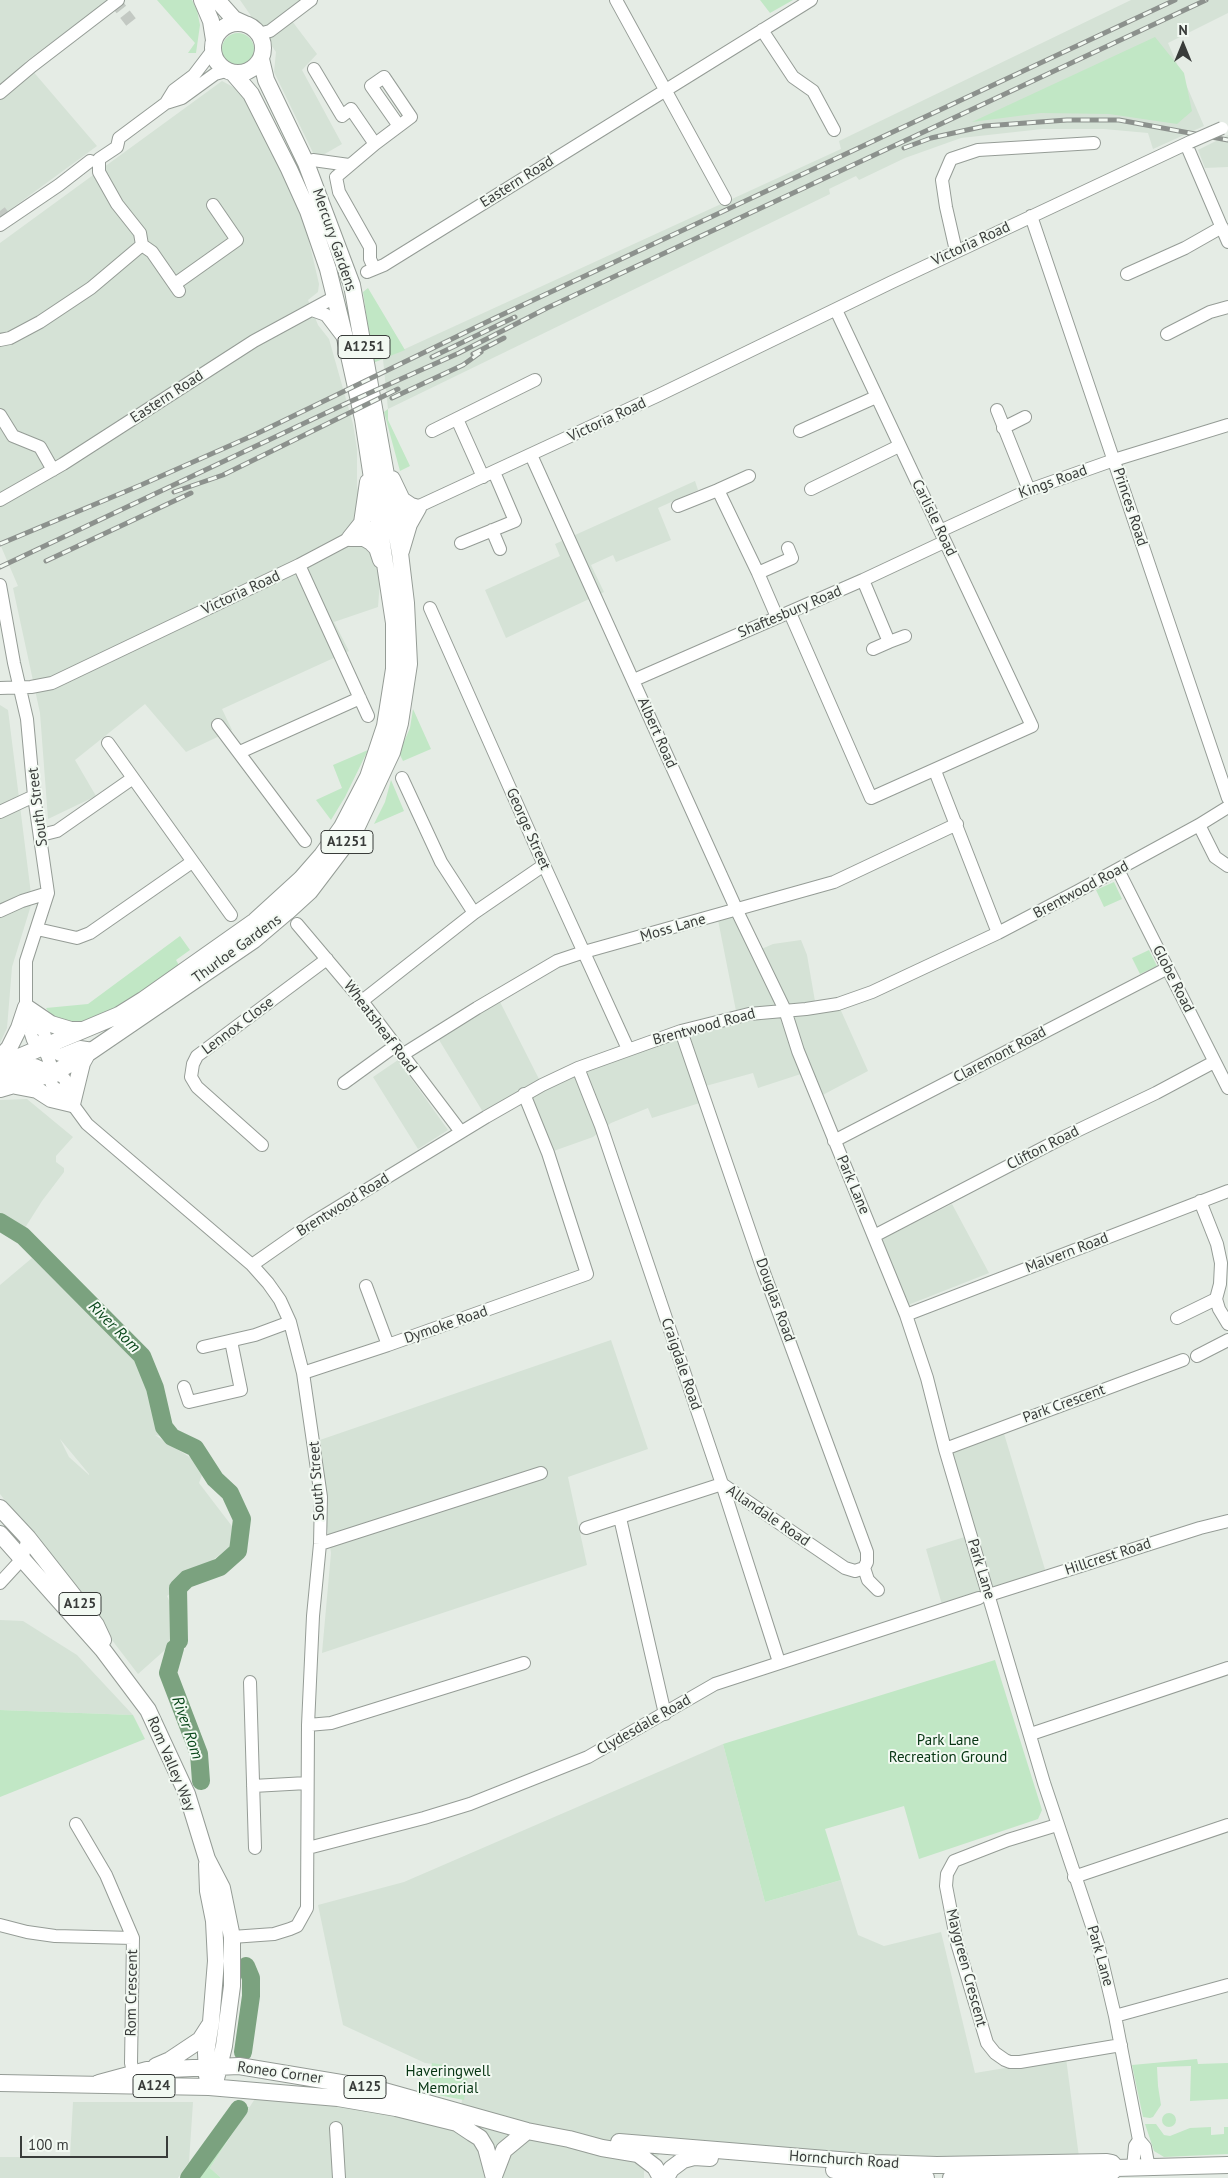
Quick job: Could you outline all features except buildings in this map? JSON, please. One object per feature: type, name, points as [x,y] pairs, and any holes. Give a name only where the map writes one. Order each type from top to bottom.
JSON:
[{"type":"main road","name":"A1251","points":[[202,0],[211,22],[215,60],[230,72]]},
{"type":"main road","points":[[217,0],[234,19],[254,28],[259,34]]},
{"type":"main road","points":[[213,45],[218,32],[225,26],[235,23],[245,24]]},
{"type":"main road","name":"A1251","points":[[259,34],[263,43],[261,59]]},
{"type":"main road","points":[[230,72],[248,72],[261,59]]},
{"type":"main road","name":"Mercury Gardens","points":[[261,59],[266,80],[306,163],[352,285],[368,364],[374,446]]},
{"type":"main road","name":"Mercury Gardens","points":[[230,72],[251,94],[289,169],[308,212],[336,296],[346,342],[374,446],[387,522]]},
{"type":"main road","points":[[336,296],[341,283],[342,256]]},
{"type":"main road","name":"A1251","points":[[374,446],[399,496],[411,506],[418,508],[409,524],[400,553]]},
{"type":"main road","name":"A1251","points":[[350,538],[360,527],[364,514],[374,446]]},
{"type":"main road","name":"Thurloe Gardens","points":[[54,1073],[90,1051],[254,940],[310,891],[354,833],[392,752],[400,723],[409,664],[406,602],[400,553],[387,522]]},
{"type":"main road","name":"Thurloe Gardens","points":[[44,1048],[118,1015],[143,1000],[255,922],[301,879],[322,855],[342,827],[368,777],[385,726],[394,669],[394,623],[389,586],[387,522]]},
{"type":"main road","name":"A1251","points":[[350,538],[364,538],[377,548],[389,586]]},
{"type":"main road","points":[[0,1058],[9,1048],[19,1028],[26,1007],[51,1024],[71,1030],[85,1030]]},
{"type":"main road","name":"A1251","points":[[0,1065],[44,1048]]},
{"type":"main road","points":[[68,1099],[82,1063],[90,1051]]},
{"type":"main road","name":"A1251","points":[[4,1084],[54,1073]]},
{"type":"main road","name":"A1251","points":[[4,1084],[37,1090],[51,1100],[68,1099]]},
{"type":"main road","name":"Rom Valley Way","points":[[0,1508],[28,1538],[96,1625],[122,1675]]},
{"type":"main road","name":"Rom Valley Way","points":[[3,1543],[22,1558],[103,1650],[148,1710],[168,1749],[187,1794],[207,1859],[222,1888],[232,1937],[232,1986],[224,2046],[212,2066]]},
{"type":"main road","name":"Rom Valley Way","points":[[207,1859],[208,1891],[214,1921],[216,1961],[211,2022],[211,2087]]},
{"type":"main road","name":"Rom Valley Way","points":[[216,1961],[222,1949],[232,1937]]},
{"type":"main road","name":"A124","points":[[139,2076],[170,2060],[200,2040],[211,2022]]},
{"type":"main road","points":[[224,2046],[228,2057],[239,2066]]},
{"type":"main road","name":"A124","points":[[0,2082],[99,2083],[212,2066]]},
{"type":"main road","name":"Roneo Corner","points":[[212,2066],[239,2066],[377,2089],[527,2131],[569,2139]]},
{"type":"main road","name":"A124","points":[[139,2076],[211,2087]]},
{"type":"main road","name":"Roneo Corner","points":[[211,2087],[338,2098],[396,2108],[457,2123],[480,2138],[484,2144],[494,2177]]},
{"type":"main road","name":"Roneo Corner","points":[[494,2177],[504,2150],[527,2131]]},
{"type":"main road","name":"Hornchurch Road","points":[[569,2139],[875,2163],[936,2165],[1107,2162],[1112,2163],[1116,2168]]},
{"type":"main road","name":"A125","points":[[569,2139],[602,2148],[641,2155],[655,2167],[661,2178]]},
{"type":"main road","name":"Hornchurch Road","points":[[666,2178],[671,2169],[683,2160],[694,2157],[883,2177],[926,2178]]},
{"type":"main road","name":"Hornchurch Road","points":[[951,2178],[1110,2174],[1116,2168],[1141,2168],[1174,2173],[1228,2165]]},
{"type":"street","points":[[0,93],[118,0]]},
{"type":"street","points":[[259,34],[270,30],[311,0]]},
{"type":"street","points":[[616,0],[725,199]]},
{"type":"street","name":"Eastern Road","points":[[349,165],[336,176],[339,192],[370,247],[370,270],[384,265],[811,0]]},
{"type":"street","points":[[762,30],[793,77],[813,91],[834,130]]},
{"type":"street","points":[[166,103],[174,90],[194,75],[213,45]]},
{"type":"street","points":[[314,69],[342,116],[351,109],[375,144]]},
{"type":"street","points":[[0,226],[94,160],[117,147],[120,138],[166,103],[182,98],[215,74],[230,72]]},
{"type":"street","points":[[306,163],[313,160],[349,165],[399,126]]},
{"type":"street","name":"Victoria Road","points":[[0,688],[31,687],[52,683],[299,565],[350,538],[418,508],[1031,216],[1225,126]]},
{"type":"street","points":[[956,252],[942,180],[951,159],[978,150],[1094,143]]},
{"type":"street","points":[[1188,143],[1228,242]]},
{"type":"street","points":[[94,160],[117,204],[140,233],[142,245],[152,252],[177,288],[237,240],[213,205]]},
{"type":"street","name":"Princes Road","points":[[1031,216],[1228,798]]},
{"type":"street","points":[[1127,274],[1185,248],[1222,226]]},
{"type":"street","points":[[0,340],[10,338],[42,321],[91,288],[142,245]]},
{"type":"street","name":"Eastern Road","points":[[0,500],[53,470],[254,341],[336,296]]},
{"type":"street","points":[[1167,334],[1210,312],[1228,307]]},
{"type":"street","points":[[312,310],[326,315],[346,342]]},
{"type":"street","name":"Carlisle Road","points":[[836,310],[1032,726],[935,771]]},
{"type":"street","points":[[432,431],[535,380]]},
{"type":"street","points":[[800,431],[876,397]]},
{"type":"street","points":[[997,410],[1029,490]]},
{"type":"street","points":[[0,415],[13,436],[40,447],[53,470]]},
{"type":"street","points":[[1003,428],[1025,418]]},
{"type":"street","points":[[457,420],[515,521],[462,543]]},
{"type":"street","name":"Kings Road","points":[[942,537],[1029,490],[1114,460],[1228,426]]},
{"type":"street","points":[[811,489],[899,446]]},
{"type":"street","name":"Albert Road","points":[[530,455],[785,1010]]},
{"type":"street","points":[[678,506],[749,476]]},
{"type":"street","points":[[718,490],[777,617]]},
{"type":"street","points":[[492,530],[500,549]]},
{"type":"street","name":"Shaftesbury Road","points":[[634,680],[864,580],[942,537]]},
{"type":"street","points":[[758,573],[792,558],[788,548]]},
{"type":"street","points":[[299,565],[368,716]]},
{"type":"street","points":[[864,580],[889,642]]},
{"type":"street","name":"South Street","points":[[0,585],[14,663],[27,719],[34,796],[48,893],[26,961],[26,1007],[34,1025],[43,1030],[46,1036],[44,1048],[54,1073],[50,1082],[53,1087],[68,1099],[87,1124],[252,1265],[280,1300],[290,1322],[304,1373],[321,1497],[320,1544],[313,1616],[308,1725],[307,1908],[297,1926],[274,1934],[232,1937]]},
{"type":"street","name":"George Street","points":[[428,613],[628,1049]]},
{"type":"street","points":[[790,613],[871,798],[935,771],[998,933]]},
{"type":"street","points":[[873,649],[905,636]]},
{"type":"street","points":[[240,752],[360,698]]},
{"type":"street","points":[[218,725],[305,841]]},
{"type":"street","points":[[108,744],[232,915]]},
{"type":"street","points":[[41,835],[57,830],[133,778]]},
{"type":"street","points":[[402,778],[440,862],[474,913]]},
{"type":"street","points":[[0,812],[34,796]]},
{"type":"street","name":"Brentwood Road","points":[[252,1265],[312,1223],[461,1132],[524,1094],[578,1068],[681,1031],[743,1015],[838,1004],[872,992],[998,933],[1118,870],[1228,807]]},
{"type":"street","name":"Moss Lane","points":[[344,1083],[399,1050],[557,962],[584,952],[834,882],[957,824]]},
{"type":"street","points":[[1199,825],[1216,857],[1228,866]]},
{"type":"street","points":[[37,929],[77,938],[90,933],[192,862]]},
{"type":"street","points":[[362,1001],[474,913],[544,865]]},
{"type":"street","name":"Globe Road","points":[[1118,870],[1166,969],[1228,1088]]},
{"type":"street","points":[[0,911],[22,901],[48,893]]},
{"type":"street","name":"Wheatsheaf Road","points":[[297,924],[362,1001],[461,1132]]},
{"type":"street","name":"Lennox Close","points":[[262,1145],[197,1087],[192,1077],[193,1064],[197,1056],[327,959]]},
{"type":"street","name":"Claremont Road","points":[[834,1141],[1166,969]]},
{"type":"street","name":"Park Lane","points":[[785,1010],[798,1052],[906,1315],[927,1378],[984,1596],[1031,1734],[1074,1877],[1098,1944],[1121,2045],[1139,2140],[1134,2150],[1141,2168]]},
{"type":"street","name":"Douglas Road","points":[[681,1031],[763,1270],[866,1552],[867,1562],[864,1568]]},
{"type":"street","points":[[44,1048],[60,1055],[80,1046],[90,1051]]},
{"type":"street","name":"Clifton Road","points":[[874,1236],[1066,1136],[1156,1093],[1214,1062]]},
{"type":"street","name":"Craigdale Road","points":[[578,1068],[601,1126],[722,1484],[779,1662]]},
{"type":"street","name":"Dymoke Road","points":[[304,1373],[388,1346],[587,1274],[548,1153],[524,1094]]},
{"type":"street","name":"Malvern Road","points":[[906,1315],[1228,1191]]},
{"type":"street","points":[[1177,1318],[1216,1299],[1224,1284],[1217,1244],[1200,1201]]},
{"type":"street","points":[[366,1286],[388,1346]]},
{"type":"street","points":[[1216,1299],[1219,1309],[1228,1324]]},
{"type":"street","points":[[203,1347],[255,1335],[290,1322]]},
{"type":"street","points":[[1197,1356],[1228,1340]]},
{"type":"street","points":[[184,1387],[189,1402],[241,1390],[231,1341]]},
{"type":"street","name":"Park Crescent","points":[[945,1449],[1184,1360]]},
{"type":"street","points":[[320,1544],[541,1473]]},
{"type":"street","name":"Allandale Road","points":[[586,1528],[722,1484],[845,1568],[855,1571],[864,1568]]},
{"type":"street","points":[[620,1518],[665,1714]]},
{"type":"street","name":"Hillcrest Road","points":[[984,1596],[1191,1530],[1228,1521]]},
{"type":"street","points":[[0,1583],[22,1558],[28,1538]]},
{"type":"street","name":"Rom Valley Way","points":[[3,1543],[28,1538]]},
{"type":"street","points":[[864,1568],[868,1580],[878,1590]]},
{"type":"street","name":"Clydesdale Road","points":[[308,1848],[470,1804],[588,1757],[715,1684],[908,1614],[984,1596]]},
{"type":"street","points":[[308,1725],[331,1723],[524,1663]]},
{"type":"street","points":[[1031,1734],[1228,1668]]},
{"type":"street","points":[[250,1682],[255,1848]]},
{"type":"street","points":[[253,1786],[307,1783]]},
{"type":"street","name":"Rom Crescent","points":[[76,1824],[106,1875],[133,1938],[131,2063],[139,2076]]},
{"type":"street","name":"Maygreen Crescent","points":[[1057,1825],[1008,1840],[954,1861],[946,1874],[946,1886],[957,1943],[987,2043],[1002,2058],[1010,2062],[1020,2062],[1121,2045]]},
{"type":"street","points":[[1074,1877],[1228,1825]]},
{"type":"street","points":[[0,1925],[27,1932],[55,1936],[133,1938]]},
{"type":"street","points":[[1115,2016],[1228,1985]]},
{"type":"street","points":[[336,2128],[339,2178]]},
{"type":"shaded area","points":[[0,0],[109,0],[25,62],[97,146],[0,217]]},
{"type":"shaded area","points":[[240,0],[312,0],[289,17],[317,54],[302,70],[342,144],[316,159],[274,72],[276,52]]},
{"type":"shaded area","points":[[1131,0],[1228,0],[1228,13],[1168,43],[1204,126],[1153,149],[1148,133],[1104,129],[1042,129],[961,138],[905,158],[859,180],[856,176],[829,189],[830,194],[388,409],[383,359],[841,149],[839,141]]},
{"type":"shaded area","points":[[222,81],[246,94],[304,220],[319,284],[318,292],[308,300],[318,325],[329,339],[353,424],[357,449],[357,486],[380,580],[378,607],[334,622],[349,651],[222,709],[232,730],[186,752],[145,704],[75,760],[96,796],[48,819],[40,713],[13,588],[18,586],[0,544],[0,243]]},
{"type":"shaded area","points":[[1228,135],[1228,167],[1205,168],[1198,150]]},
{"type":"shaded area","points":[[695,481],[698,490],[658,508],[671,540],[616,562],[613,555],[591,565],[604,592],[506,638],[485,590],[560,556],[555,544]]},
{"type":"shaded area","points":[[0,705],[8,710],[32,902],[12,967],[7,1028],[0,1043]]},
{"type":"shaded area","points":[[739,915],[757,951],[773,944],[801,940],[807,955],[816,1007],[838,1004],[868,1071],[817,1098],[807,1072],[758,1088],[753,1073],[702,1087],[706,1101],[652,1118],[648,1108],[611,1123],[593,1137],[548,1153],[527,1100],[486,1117],[436,1035],[497,996],[542,1085],[737,1016],[718,920]]},
{"type":"shaded area","points":[[398,1060],[448,1130],[418,1149],[373,1077]]},
{"type":"shaded area","points":[[27,1099],[73,1137],[56,1156],[56,1162],[64,1168],[64,1172],[42,1201],[23,1231],[0,1215],[0,1100]]},
{"type":"shaded area","points":[[952,1204],[989,1273],[908,1305],[882,1239]]},
{"type":"shaded area","points":[[32,1258],[141,1365],[154,1400],[160,1436],[155,1435],[205,1467],[199,1483],[241,1538],[167,1596],[184,1633],[138,1674],[0,1494],[0,1285]],"holes":[[[60,1439],[89,1474],[69,1457]]]},
{"type":"shaded area","points":[[611,1340],[648,1449],[568,1477],[587,1565],[322,1653],[331,1553],[314,1442]]},
{"type":"shaded area","points":[[1002,1427],[1047,1576],[943,1608],[926,1549],[971,1535],[945,1449]]},
{"type":"shaded area","points":[[0,1620],[23,1621],[77,1655],[133,1715],[0,1710]]},
{"type":"shaded area","points":[[723,1744],[765,1902],[841,1880],[858,1935],[884,1946],[941,1932],[975,2073],[1066,2058],[1079,2157],[962,2160],[811,2153],[672,2141],[644,2171],[644,2178],[221,2178],[210,2168],[260,2091],[457,2123],[469,2069],[425,2063],[343,2025],[318,1905],[404,1882]]},
{"type":"shaded area","points":[[73,2102],[193,2102],[189,2162],[178,2178],[0,2178],[0,2157],[70,2157]]},
{"type":"green space","points":[[157,0],[192,0],[197,10],[200,25],[196,53],[188,53],[195,43]]},
{"type":"green space","points":[[760,0],[793,0],[770,13]]},
{"type":"green space","points":[[238,33],[250,37],[254,49],[250,61],[238,65],[226,61],[222,49],[226,37]]},
{"type":"green space","points":[[1155,37],[1184,73],[1192,111],[1177,124],[1109,114],[1041,113],[972,122]]},
{"type":"green space","points":[[368,288],[405,350],[373,363],[363,292]]},
{"type":"green space","points":[[388,409],[388,420],[410,466],[400,471],[384,412]]},
{"type":"green space","points":[[413,709],[431,749],[403,761],[399,753],[410,728]]},
{"type":"green space","points":[[368,750],[345,797],[331,820],[316,800],[342,788],[333,765]]},
{"type":"green space","points":[[391,780],[404,811],[374,824],[385,802]]},
{"type":"green space","points":[[1114,882],[1122,899],[1104,907],[1096,890]]},
{"type":"green space","points":[[180,936],[190,950],[176,960],[180,967],[127,1003],[95,1019],[75,1024],[52,1017],[46,1008],[88,1004]]},
{"type":"green space","points":[[1149,950],[1157,966],[1140,974],[1132,958]]},
{"type":"green space","name":"Park Lane Recreation Ground","points":[[995,1660],[1042,1810],[1038,1819],[919,1859],[904,1806],[825,1829],[841,1880],[765,1902],[723,1744]]},
{"type":"green space","points":[[0,1710],[133,1715],[145,1739],[0,1797]]},
{"type":"green space","points":[[1197,2059],[1198,2064],[1228,2063],[1228,2099],[1190,2101],[1191,2066],[1157,2067],[1161,2105],[1153,2117],[1143,2117],[1132,2065]]},
{"type":"green space","name":"Haveringwell Memorial","points":[[432,2063],[469,2069],[464,2100],[427,2093]]},
{"type":"green space","points":[[243,2107],[249,2107],[210,2168],[221,2178],[194,2178]]},
{"type":"green space","points":[[1166,2113],[1172,2113],[1176,2120],[1172,2127],[1166,2127],[1162,2123],[1162,2117]]},
{"type":"green space","points":[[1145,2124],[1156,2124],[1164,2135],[1170,2136],[1190,2128],[1211,2127],[1211,2135],[1224,2134],[1224,2127],[1228,2127],[1228,2154],[1164,2157],[1154,2151]]},
{"type":"waterway","name":"River Rom","points":[[0,1222],[23,1236],[142,1356],[155,1388],[164,1427],[172,1437],[195,1448],[215,1479],[230,1493],[242,1519],[238,1551],[220,1567],[187,1579],[178,1588],[179,1641]]},
{"type":"waterway","name":"River Rom","points":[[175,1648],[168,1673],[199,1754],[201,1781]]},
{"type":"waterway","name":"River Rom","points":[[243,2052],[251,1996],[251,1978],[246,1966]]},
{"type":"waterway","name":"River Rom","points":[[189,2178],[239,2109]]},
{"type":"tunnel","points":[[114,0],[131,22]]},
{"type":"tunnel","points":[[0,211],[7,220]]},
{"type":"railway","points":[[0,544],[254,435],[495,318],[1175,0]]},
{"type":"railway","points":[[0,567],[347,403],[459,353],[547,308],[1206,0]]},
{"type":"railway","points":[[904,148],[931,138],[985,126],[1067,120],[1119,120],[1228,140]]},
{"type":"railway","points":[[432,357],[515,317]]},
{"type":"railway","points":[[473,354],[504,338]]},
{"type":"railway","points":[[392,398],[463,365],[481,352]]},
{"type":"railway","points":[[174,492],[223,475],[398,389]]},
{"type":"railway","points":[[46,561],[191,493]]}]
